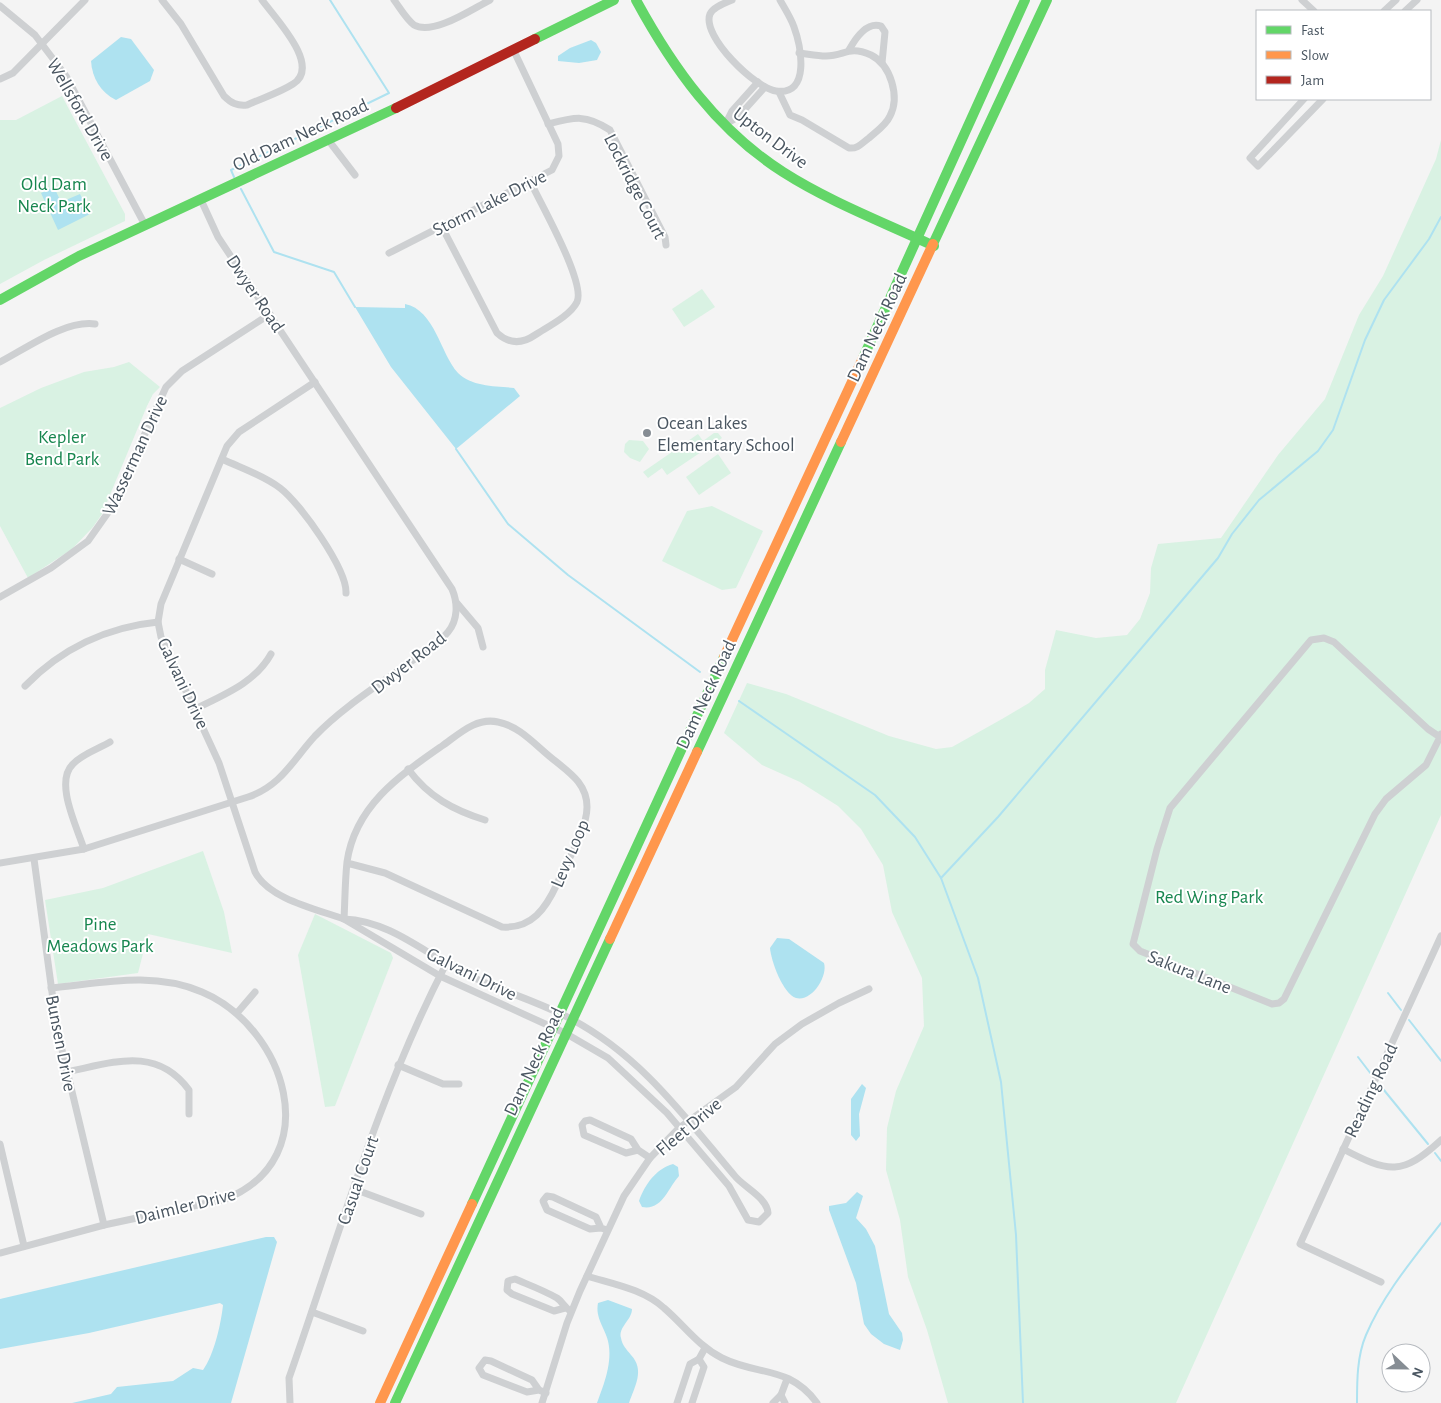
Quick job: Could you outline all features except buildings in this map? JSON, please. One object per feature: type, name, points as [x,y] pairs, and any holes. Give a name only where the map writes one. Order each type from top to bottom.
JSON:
[{"type":"main road","name":"Old Dam Neck Road","points":[[0,300],[79,256],[329,141],[614,0]]},
{"type":"main road","name":"Upton Drive","points":[[636,0],[676,69],[704,105],[761,157],[805,185],[934,246]]},
{"type":"main road","name":"Dam Neck Road","points":[[380,1403],[918,238],[1025,0]]},
{"type":"main road","name":"Dam Neck Road","points":[[395,1403],[565,1034],[934,246],[1046,0]]},
{"type":"main road","points":[[802,489],[817,496]]},
{"type":"street","points":[[0,79],[13,73],[85,0]]},
{"type":"street","points":[[162,0],[181,24],[224,96],[234,104],[241,106],[293,84],[301,75],[303,68],[300,53],[262,0]]},
{"type":"street","points":[[394,0],[409,21],[427,28],[444,24],[490,0]]},
{"type":"street","points":[[732,0],[714,9],[710,16],[710,23],[724,52],[743,71],[758,82],[765,87],[779,92],[790,88],[799,80],[801,71],[794,25],[780,0]]},
{"type":"street","points":[[1302,0],[1313,10]]},
{"type":"street","points":[[1385,10],[1396,0]]},
{"type":"street","points":[[1406,10],[1417,0]]},
{"type":"street","name":"Wellsford Drive","points":[[0,6],[43,44],[66,76],[144,225]]},
{"type":"street","points":[[849,50],[872,24],[881,26],[885,32],[882,63]]},
{"type":"street","name":"Storm Lake Drive","points":[[389,253],[531,182],[552,170],[558,162],[558,144],[513,50]]},
{"type":"street","points":[[779,92],[790,115],[802,120],[844,147],[854,148],[885,124],[893,111],[892,84],[882,63],[870,55],[849,50],[828,56],[799,54]]},
{"type":"street","points":[[724,125],[732,111],[758,82]]},
{"type":"street","points":[[724,125],[738,117],[765,87]]},
{"type":"street","points":[[1303,100],[1250,158],[1258,166],[1322,100]]},
{"type":"street","name":"Lockridge Court","points":[[548,124],[578,117],[597,121],[610,130],[665,237],[666,245]]},
{"type":"street","points":[[329,141],[355,175]]},
{"type":"street","points":[[442,227],[497,333],[502,338],[514,342],[528,340],[571,310],[577,302],[579,290],[573,272],[531,182]]},
{"type":"street","name":"Dwyer Road","points":[[0,863],[34,859],[84,849],[257,794],[277,782],[314,738],[340,713],[427,650],[448,632],[455,620],[456,602],[452,589],[218,237],[201,200]]},
{"type":"street","name":"Wasserman Drive","points":[[0,597],[51,568],[88,541],[112,507],[166,387],[182,371],[270,314]]},
{"type":"street","points":[[0,362],[69,326],[86,323],[95,324]]},
{"type":"street","name":"Galvani Drive","points":[[314,382],[239,432],[227,446],[161,604],[158,622],[161,637],[215,755],[255,872],[263,885],[276,894],[344,918],[440,976],[553,1028],[608,1058],[679,1128],[731,1188],[748,1220],[759,1222],[768,1213],[766,1202],[739,1181],[689,1121],[632,1059],[572,1019],[470,976],[385,928],[356,919],[344,918]]},
{"type":"street","points":[[222,459],[268,480],[289,496],[320,537],[343,576],[346,593]]},
{"type":"street","points":[[179,559],[212,574]]},
{"type":"street","points":[[456,602],[478,628],[482,647]]},
{"type":"street","points":[[25,686],[57,658],[85,642],[131,626],[158,622]]},
{"type":"street","name":"Sakura Lane","points":[[1324,638],[1334,642],[1428,729],[1440,736],[1426,765],[1386,799],[1376,814],[1284,999],[1279,1003],[1272,1004],[1140,951],[1133,944],[1157,849],[1170,808],[1311,640],[1324,638]]},
{"type":"street","points":[[195,709],[244,684],[263,667],[271,654]]},
{"type":"street","name":"Levy Loop","points":[[344,918],[347,863],[355,834],[369,808],[390,784],[408,769],[470,725],[491,721],[514,728],[573,775],[585,795],[586,814],[547,904],[534,918],[526,923],[502,927],[385,873],[347,863]]},
{"type":"street","points":[[84,849],[66,795],[65,778],[67,771],[76,760],[110,742]]},
{"type":"street","points":[[408,769],[436,799],[462,813],[485,820]]},
{"type":"street","name":"Bunsen Drive","points":[[34,859],[51,988],[66,1072],[104,1225]]},
{"type":"street","name":"Reading Road","points":[[1382,1282],[1300,1244],[1441,936]]},
{"type":"street","name":"Casual Court","points":[[290,1403],[289,1378],[382,1104],[398,1065],[446,964]]},
{"type":"street","name":"Daimler Drive","points":[[0,1253],[104,1225],[226,1198],[252,1185],[274,1160],[279,1150],[285,1124],[285,1098],[268,1051],[250,1026],[237,1013],[202,992],[154,980],[128,980],[51,988]]},
{"type":"street","name":"Fleet Drive","points":[[542,1403],[543,1391],[568,1309],[586,1276],[604,1229],[630,1185],[650,1158],[679,1128],[736,1087],[775,1044],[802,1024],[869,989]]},
{"type":"street","points":[[237,1013],[255,992]]},
{"type":"street","points":[[66,1072],[128,1060],[158,1064],[176,1075],[189,1090],[189,1114]]},
{"type":"street","points":[[398,1065],[443,1084],[460,1084]]},
{"type":"street","points":[[638,1150],[626,1153],[584,1135],[582,1125],[585,1121],[590,1120],[631,1139],[638,1150],[650,1158]]},
{"type":"street","points":[[1343,1149],[1373,1165],[1395,1168],[1421,1158],[1441,1140]]},
{"type":"street","points":[[0,1144],[24,1246]]},
{"type":"street","points":[[354,1189],[421,1214]]},
{"type":"street","points":[[547,1196],[554,1197],[596,1217],[604,1229],[590,1229],[547,1210],[543,1201],[547,1196]]},
{"type":"street","points":[[586,1276],[635,1290],[655,1301],[704,1348],[732,1362],[773,1371],[806,1390],[817,1403]]},
{"type":"street","points":[[510,1279],[515,1279],[558,1298],[568,1309],[554,1311],[512,1294],[507,1290],[507,1284],[510,1279]]},
{"type":"street","points":[[312,1312],[364,1331]]},
{"type":"street","points":[[677,1403],[690,1364],[699,1359],[704,1348]]},
{"type":"street","points":[[692,1403],[704,1367],[699,1359]]},
{"type":"street","points":[[484,1360],[491,1361],[532,1380],[543,1391],[527,1392],[483,1374],[479,1368],[484,1360]]},
{"type":"street","points":[[772,1403],[781,1395],[787,1378]]},
{"type":"street","points":[[781,1395],[786,1403]]},
{"type":"green space","name":"Old Dam Neck Park","points":[[62,96],[125,214],[125,221],[44,260],[0,284],[0,120],[16,120]]},
{"type":"green space","name":"Red Wing Park","points":[[1441,140],[1441,815],[1176,1403],[948,1403],[927,1330],[908,1277],[900,1220],[886,1170],[887,1128],[896,1091],[924,1026],[922,978],[892,912],[883,865],[861,829],[838,806],[800,782],[762,765],[724,733],[747,683],[786,694],[889,736],[936,749],[952,747],[1029,703],[1045,689],[1045,670],[1056,630],[1096,638],[1127,635],[1140,619],[1150,593],[1151,568],[1158,544],[1221,538],[1278,455],[1325,399],[1359,315],[1383,276],[1436,159]]},
{"type":"green space","points":[[702,289],[715,307],[684,327],[672,309]]},
{"type":"green space","name":"Kepler Bend Park","points":[[129,362],[160,387],[153,394],[147,406],[102,514],[93,527],[72,549],[28,578],[0,526],[0,408],[41,388],[84,372],[114,367]]},
{"type":"green space","points":[[714,433],[718,433],[722,438],[667,475],[662,468],[648,478],[643,472],[698,434],[703,441]]},
{"type":"green space","points":[[629,440],[643,441],[649,449],[640,462],[630,458],[624,452],[625,444]]},
{"type":"green space","points":[[718,454],[731,473],[699,495],[686,477]]},
{"type":"green space","points":[[712,506],[763,531],[736,588],[722,590],[662,561],[687,511]]},
{"type":"green space","name":"Pine Meadows Park","points":[[203,851],[224,912],[232,953],[148,934],[138,973],[58,984],[45,900],[103,888]]},
{"type":"green space","points":[[315,914],[391,953],[393,958],[335,1106],[325,1107],[298,955]]},
{"type":"water","points":[[121,37],[131,39],[154,70],[150,81],[116,100],[98,84],[93,73],[91,61]]},
{"type":"water","points":[[591,40],[596,43],[601,52],[597,60],[579,63],[558,61],[558,56],[570,48]]},
{"type":"water","points":[[54,187],[61,202],[80,194],[90,214],[58,230],[41,193]]},
{"type":"water","points":[[405,304],[423,314],[436,333],[452,365],[464,378],[484,385],[514,388],[520,396],[456,449],[391,367],[355,307],[405,308]]},
{"type":"water","points":[[777,938],[789,939],[824,963],[824,975],[818,987],[808,996],[796,998],[782,984],[775,968],[770,948]]},
{"type":"water","points":[[862,1084],[866,1088],[859,1114],[860,1136],[856,1141],[851,1135],[851,1099]]},
{"type":"water","points":[[673,1164],[678,1167],[679,1176],[664,1198],[655,1206],[642,1207],[639,1201],[648,1183],[656,1173]]},
{"type":"water","points":[[857,1192],[863,1196],[856,1218],[866,1229],[875,1246],[889,1314],[902,1333],[903,1340],[900,1350],[884,1344],[871,1334],[864,1324],[856,1283],[829,1210],[829,1206],[846,1203]]},
{"type":"water","points":[[266,1237],[274,1237],[277,1242],[231,1403],[72,1403],[111,1394],[117,1387],[173,1381],[193,1368],[203,1370],[214,1348],[219,1330],[223,1305],[220,1303],[89,1333],[0,1349],[0,1299]]},
{"type":"water","points":[[608,1300],[632,1309],[630,1317],[621,1330],[622,1341],[635,1361],[638,1372],[638,1378],[629,1403],[597,1403],[607,1373],[609,1349],[607,1336],[597,1308],[598,1303]]},
{"type":"waterway","points":[[234,177],[231,170],[389,93],[330,0]]},
{"type":"waterway","points":[[241,189],[274,252],[334,272],[355,307]]},
{"type":"waterway","points":[[941,878],[998,817],[1218,558],[1232,534],[1259,500],[1318,451],[1333,430],[1365,340],[1384,300],[1429,239],[1441,217]]},
{"type":"waterway","points":[[456,449],[508,524],[568,575],[700,672]]},
{"type":"waterway","points":[[739,701],[875,795],[915,837],[941,878],[978,978],[1001,1082],[1016,1235],[1023,1403]]},
{"type":"waterway","points":[[1388,993],[1401,1010]]},
{"type":"waterway","points":[[1409,1020],[1441,1061]]},
{"type":"waterway","points":[[1358,1057],[1371,1074]]},
{"type":"waterway","points":[[1379,1084],[1428,1144]]},
{"type":"waterway","points":[[1435,1153],[1441,1161]]},
{"type":"waterway","points":[[1357,1403],[1359,1360],[1366,1335],[1391,1290],[1441,1223]]},
{"type":"traffic: fast","points":[[535,39],[614,0]]},
{"type":"traffic: fast","points":[[636,0],[665,50],[681,73],[717,117],[737,137],[783,172],[819,193],[934,246]]},
{"type":"traffic: fast","points":[[863,358],[1025,0]]},
{"type":"traffic: fast","points":[[933,244],[1047,0]]},
{"type":"traffic: fast","points":[[0,300],[79,256],[396,108]]},
{"type":"traffic: fast","points":[[697,752],[841,442]]},
{"type":"traffic: fast","points":[[472,1204],[724,657]]},
{"type":"traffic: fast","points":[[395,1403],[610,939]]},
{"type":"traffic: slow","points":[[841,442],[933,244]]},
{"type":"traffic: slow","points":[[724,657],[863,358]]},
{"type":"traffic: slow","points":[[610,939],[697,752]]},
{"type":"traffic: slow","points":[[380,1403],[472,1204]]},
{"type":"traffic: jam","points":[[396,108],[535,39]]},
{"type":"place","name":"Ocean Lakes Elementary School","points":[[647,433]]}]
